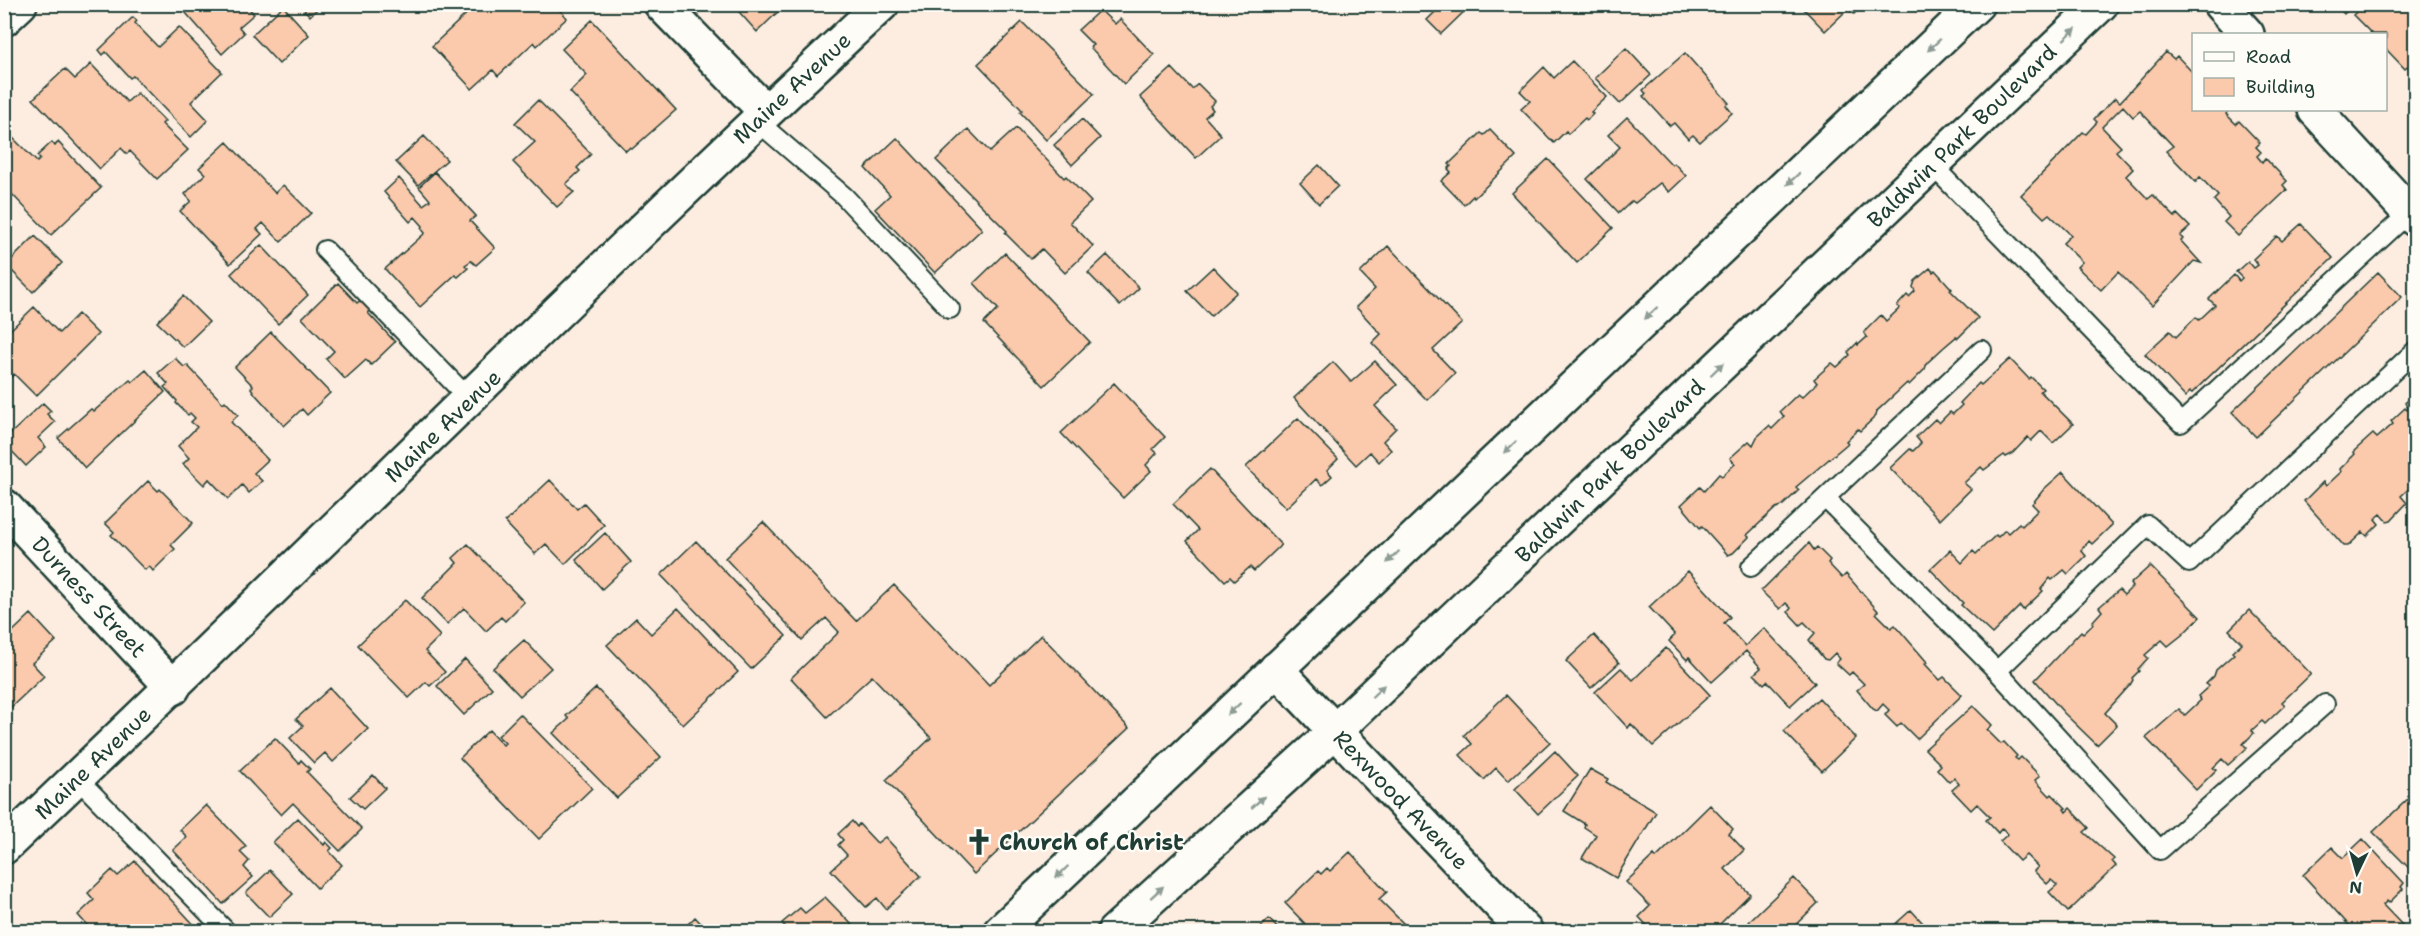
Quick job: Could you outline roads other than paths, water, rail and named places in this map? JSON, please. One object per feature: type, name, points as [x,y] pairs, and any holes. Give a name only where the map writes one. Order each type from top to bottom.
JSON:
[{"type":"main road","points":[[4,19],[20,4]]},
{"type":"main road","points":[[661,4],[761,116]]},
{"type":"main road","name":"Maine Avenue","points":[[4,847],[173,688],[761,116],[882,4]]},
{"type":"main road","points":[[1000,932],[1977,4]]},
{"type":"main road","name":"Baldwin Park Boulevard","points":[[1114,932],[1335,732],[2101,4]]},
{"type":"main road","points":[[2220,4],[2246,33]]},
{"type":"main road","points":[[2316,111],[2412,216]]},
{"type":"main road","name":"Durness Street","points":[[4,506],[173,688]]},
{"type":"main road","name":"Rexwood Avenue","points":[[1276,669],[1526,932]]},
{"type":"lane","points":[[761,116],[844,196],[950,309]]},
{"type":"lane","points":[[1932,165],[2181,423],[2412,216]]},
{"type":"lane","points":[[325,250],[470,400]]},
{"type":"lane","points":[[1751,567],[1982,350]]},
{"type":"lane","points":[[1997,671],[2148,525],[2189,563],[2415,350]]},
{"type":"lane","points":[[1825,498],[1997,671],[2160,850],[2325,704]]},
{"type":"lane","points":[[77,778],[227,932]]},
{"type":"place","name":"Church of Christ","points":[[979,842]]}]
